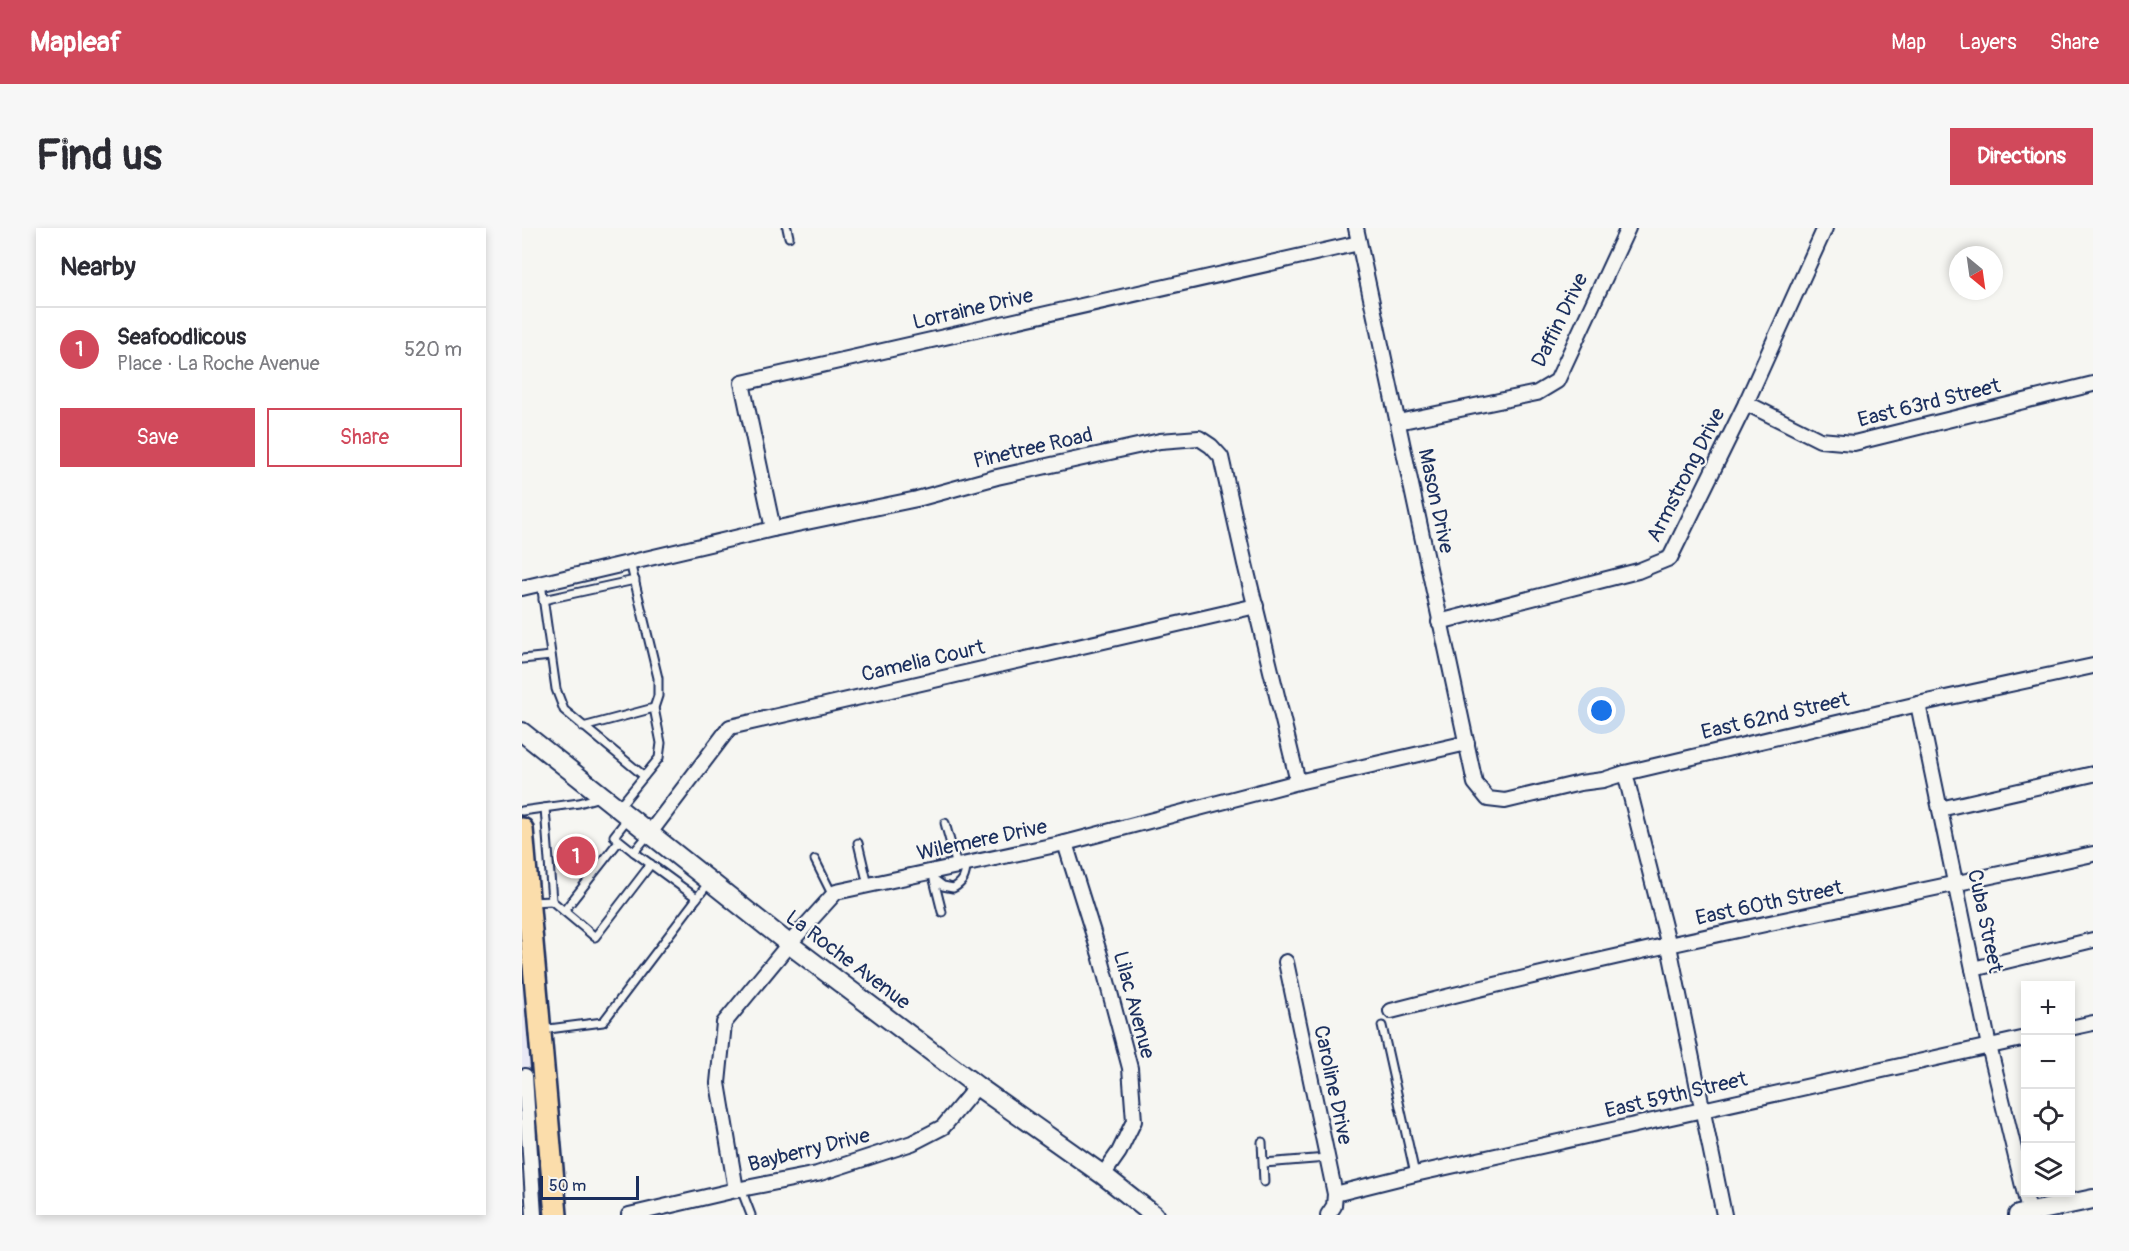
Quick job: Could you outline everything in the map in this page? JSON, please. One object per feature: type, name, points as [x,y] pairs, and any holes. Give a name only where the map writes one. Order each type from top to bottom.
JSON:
[{"type":"main road","name":"La Roche Avenue","points":[[522,732],[789,944],[977,1086],[1103,1175],[1154,1215]]},
{"type":"main road","points":[[522,829],[556,1215]]},
{"type":"main road","points":[[2026,1214],[2093,1199]]},
{"type":"street","name":"Mason Drive","points":[[1356,228],[1475,783]]},
{"type":"street","name":"Daffin Drive","points":[[1398,422],[1537,393],[1557,381],[1628,228]]},
{"type":"street","name":"Armstrong Drive","points":[[1439,622],[1638,571],[1670,558],[1746,403],[1825,228]]},
{"type":"street","name":"Lorraine Drive","points":[[773,529],[742,382],[1359,243]]},
{"type":"street","name":"East 63rd Street","points":[[1746,403],[1820,440],[1854,443],[2093,384]]},
{"type":"street","name":"Pinetree Road","points":[[522,588],[773,529],[917,499],[997,477],[1148,444],[1199,438],[1221,457],[1298,782]]},
{"type":"street","name":"Camelia Court","points":[[649,834],[730,727],[1256,606]]},
{"type":"street","name":"East 62nd Street","points":[[1475,783],[1488,799],[1505,801],[1580,783],[1603,780],[1917,704],[2093,666]]},
{"type":"street","name":"Cuba Street","points":[[1917,704],[2026,1214]]},
{"type":"street","name":"Wilemere Drive","points":[[738,1189],[718,1083],[724,1023],[789,944],[836,892],[933,876],[961,866],[1065,843],[1298,782],[1467,743]]},
{"type":"street","points":[[1625,773],[1669,946],[1724,1215]]},
{"type":"street","points":[[1940,809],[2093,774]]},
{"type":"street","name":"Lilac Avenue","points":[[1065,843],[1100,955],[1130,1068],[1134,1121],[1119,1152],[1103,1175]]},
{"type":"street","name":"East 60th Street","points":[[1391,1011],[1669,946],[2093,854]]},
{"type":"street","points":[[1973,969],[2093,940]]},
{"type":"street","name":"Caroline Drive","points":[[1286,962],[1335,1194]]},
{"type":"street","points":[[2075,1027],[2093,1023]]},
{"type":"street","name":"East 59th Street","points":[[1335,1194],[1415,1174],[2021,1039]]},
{"type":"street","points":[[525,1076],[534,1215]]},
{"type":"street","name":"Bayberry Drive","points":[[629,1215],[738,1189],[817,1174],[912,1143],[944,1127],[977,1086]]},
{"type":"street","points":[[1328,1215],[1334,1206],[1335,1194]]},
{"type":"lane","points":[[787,228],[789,237]]},
{"type":"lane","points":[[630,562],[658,678],[658,696],[654,708],[661,743],[659,758],[644,776],[623,813],[614,836],[697,898]]},
{"type":"lane","points":[[543,600],[634,580]]},
{"type":"lane","points":[[541,583],[556,689],[564,710],[644,776]]},
{"type":"lane","points":[[522,659],[551,656]]},
{"type":"lane","points":[[582,727],[654,708]]},
{"type":"lane","points":[[522,811],[579,803],[602,796]]},
{"type":"lane","points":[[545,808],[552,901]]},
{"type":"lane","points":[[933,876],[943,886],[953,888],[961,884],[966,871],[961,866],[945,823]]},
{"type":"lane","points":[[634,852],[649,834]]},
{"type":"lane","points":[[564,911],[619,841]]},
{"type":"lane","points":[[858,843],[868,885]]},
{"type":"lane","points":[[815,860],[833,896]]},
{"type":"lane","points":[[528,902],[552,901],[595,937],[651,864]]},
{"type":"lane","points":[[933,876],[942,912]]},
{"type":"lane","points":[[540,1030],[603,1022],[710,881]]},
{"type":"lane","points":[[1382,1026],[1415,1174]]},
{"type":"lane","points":[[1262,1142],[1264,1182]]},
{"type":"lane","points":[[1264,1163],[1327,1158]]},
{"type":"lane","points":[[738,1189],[751,1215]]},
{"type":"shaded area","points":[[522,886],[537,1071],[522,1073]]},
{"type":"place","name":"Seafoodlicous","points":[[576,856]]}]
